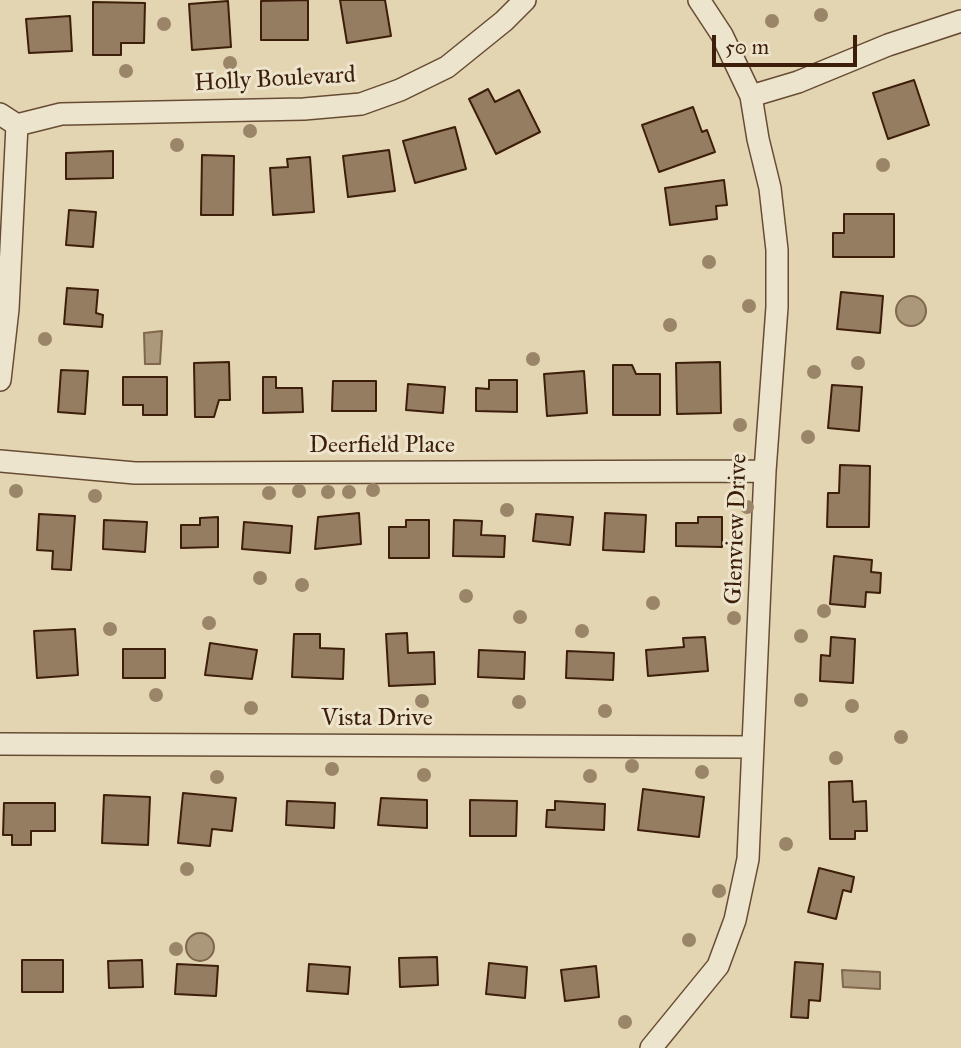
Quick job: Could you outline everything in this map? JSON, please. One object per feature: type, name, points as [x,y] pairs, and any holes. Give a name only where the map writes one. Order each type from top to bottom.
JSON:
[{"type":"street","name":"Holly Boulevard","points":[[9,119],[61,114],[304,109],[361,104],[400,90],[447,67],[504,21],[525,0]]},
{"type":"street","name":"Glenview Drive","points":[[651,1048],[718,966],[735,920],[748,859],[765,471],[777,307],[778,250],[770,188],[751,96],[722,36],[699,0]]},
{"type":"street","points":[[751,96],[798,82],[888,46],[961,22]]},
{"type":"street","points":[[0,380],[8,309],[9,119]]},
{"type":"street","name":"Deerfield Place","points":[[0,461],[135,473],[765,471]]},
{"type":"street","name":"Vista Drive","points":[[0,744],[753,747]]},
{"type":"shaded area","points":[[911,296],[922,300],[926,311],[922,322],[911,326],[900,322],[896,311],[900,300]]},
{"type":"shaded area","points":[[162,331],[160,364],[145,364],[144,333]]},
{"type":"shaded area","points":[[200,933],[210,937],[214,947],[210,957],[200,961],[190,957],[186,947],[190,937]]},
{"type":"shaded area","points":[[842,970],[880,972],[880,989],[843,987]]},
{"type":"building","points":[[308,0],[308,40],[261,40],[261,1]]},
{"type":"building","points":[[340,0],[385,0],[391,36],[347,43]]},
{"type":"building","points":[[228,1],[231,47],[192,50],[189,4]]},
{"type":"building","points":[[93,2],[145,3],[144,43],[121,43],[121,55],[93,55]]},
{"type":"building","points":[[70,16],[72,51],[29,53],[26,19]]},
{"type":"building","points":[[914,80],[929,125],[888,139],[873,93]]},
{"type":"building","points":[[488,89],[495,102],[519,90],[540,132],[496,154],[469,99]]},
{"type":"building","points":[[693,107],[702,132],[707,130],[715,152],[659,172],[642,125]]},
{"type":"building","points":[[455,127],[466,169],[415,183],[403,141]]},
{"type":"building","points":[[389,150],[395,191],[348,197],[343,156]]},
{"type":"building","points":[[113,151],[113,178],[66,179],[66,153]]},
{"type":"building","points":[[202,155],[234,156],[233,215],[201,215]]},
{"type":"building","points":[[310,157],[314,212],[273,215],[270,168],[288,167],[287,159]]},
{"type":"building","points":[[724,180],[727,205],[716,206],[717,219],[670,225],[665,188]]},
{"type":"building","points":[[69,210],[96,212],[93,247],[66,245]]},
{"type":"building","points":[[844,214],[894,214],[894,257],[833,257],[833,233],[844,233]]},
{"type":"building","points":[[67,288],[98,290],[96,313],[103,315],[102,327],[64,324]]},
{"type":"building","points":[[841,292],[883,296],[880,333],[837,329]]},
{"type":"building","points":[[229,362],[230,400],[219,400],[214,417],[195,417],[194,363]]},
{"type":"building","points":[[720,362],[721,413],[677,414],[676,363]]},
{"type":"building","points":[[613,365],[632,365],[636,374],[660,374],[660,415],[613,415]]},
{"type":"building","points":[[61,370],[88,371],[85,414],[58,412]]},
{"type":"building","points":[[584,371],[587,413],[547,416],[544,374]]},
{"type":"building","points":[[123,377],[167,377],[167,415],[143,415],[143,405],[123,405]]},
{"type":"building","points":[[263,377],[276,377],[276,388],[302,388],[303,412],[263,413]]},
{"type":"building","points":[[489,380],[517,380],[517,412],[476,411],[476,388],[489,389]]},
{"type":"building","points":[[333,381],[376,381],[376,411],[332,411]]},
{"type":"building","points":[[408,384],[445,387],[443,413],[406,410]]},
{"type":"building","points":[[832,385],[862,387],[859,431],[828,428]]},
{"type":"building","points":[[840,465],[870,466],[869,527],[827,527],[828,493],[839,493]]},
{"type":"building","points":[[359,513],[361,544],[315,549],[318,517]]},
{"type":"building","points":[[605,513],[646,515],[644,552],[603,550]]},
{"type":"building","points":[[39,514],[75,516],[71,570],[52,569],[53,551],[37,550]]},
{"type":"building","points":[[536,514],[573,517],[570,545],[533,541]]},
{"type":"building","points":[[218,517],[218,547],[181,548],[181,525],[200,525],[200,518]]},
{"type":"building","points":[[698,517],[722,517],[722,547],[676,546],[676,523],[698,523]]},
{"type":"building","points":[[104,520],[147,522],[145,552],[103,549]]},
{"type":"building","points":[[406,520],[429,520],[429,558],[389,558],[389,527],[406,527]]},
{"type":"building","points":[[454,520],[482,521],[481,535],[505,536],[504,557],[453,556]]},
{"type":"building","points":[[244,522],[292,526],[290,553],[242,549]]},
{"type":"building","points":[[834,556],[872,560],[871,572],[881,573],[880,593],[866,592],[865,607],[830,604]]},
{"type":"building","points":[[75,629],[78,675],[37,678],[34,631]]},
{"type":"building","points":[[407,633],[408,653],[434,652],[435,684],[389,686],[386,634]]},
{"type":"building","points":[[294,634],[320,634],[320,648],[344,649],[343,679],[292,677]]},
{"type":"building","points":[[705,637],[708,671],[648,676],[646,650],[684,647],[683,638]]},
{"type":"building","points":[[831,637],[855,639],[853,683],[820,681],[821,655],[830,656]]},
{"type":"building","points":[[210,643],[257,650],[252,679],[205,675]]},
{"type":"building","points":[[123,649],[165,649],[165,678],[123,678]]},
{"type":"building","points":[[479,650],[525,652],[524,679],[478,677]]},
{"type":"building","points":[[567,651],[614,653],[613,680],[566,678]]},
{"type":"building","points":[[852,781],[853,802],[866,801],[867,831],[855,831],[855,839],[830,839],[829,782]]},
{"type":"building","points":[[643,789],[704,797],[699,837],[638,830]]},
{"type":"building","points":[[183,793],[236,798],[232,831],[212,829],[210,846],[178,843]]},
{"type":"building","points":[[104,795],[150,797],[148,845],[102,843]]},
{"type":"building","points":[[381,798],[427,800],[427,828],[378,825]]},
{"type":"building","points":[[470,800],[517,801],[516,836],[470,836]]},
{"type":"building","points":[[287,801],[335,803],[334,828],[286,825]]},
{"type":"building","points":[[555,801],[605,804],[604,830],[546,827],[547,810],[555,810]]},
{"type":"building","points":[[4,803],[55,803],[55,831],[31,831],[31,845],[12,845],[12,835],[3,835]]},
{"type":"building","points":[[819,868],[854,877],[851,892],[843,890],[836,919],[808,912]]},
{"type":"building","points":[[437,957],[438,985],[400,987],[399,958]]},
{"type":"building","points":[[22,960],[63,960],[63,992],[22,992]]},
{"type":"building","points":[[142,960],[143,987],[109,988],[108,961]]},
{"type":"building","points":[[795,962],[823,964],[820,1001],[809,1000],[808,1018],[791,1017]]},
{"type":"building","points":[[489,963],[527,967],[525,998],[486,994]]},
{"type":"building","points":[[177,964],[218,966],[216,996],[175,994]]},
{"type":"building","points":[[309,964],[350,967],[348,994],[307,991]]},
{"type":"building","points":[[596,966],[599,997],[565,1001],[561,970]]}]
